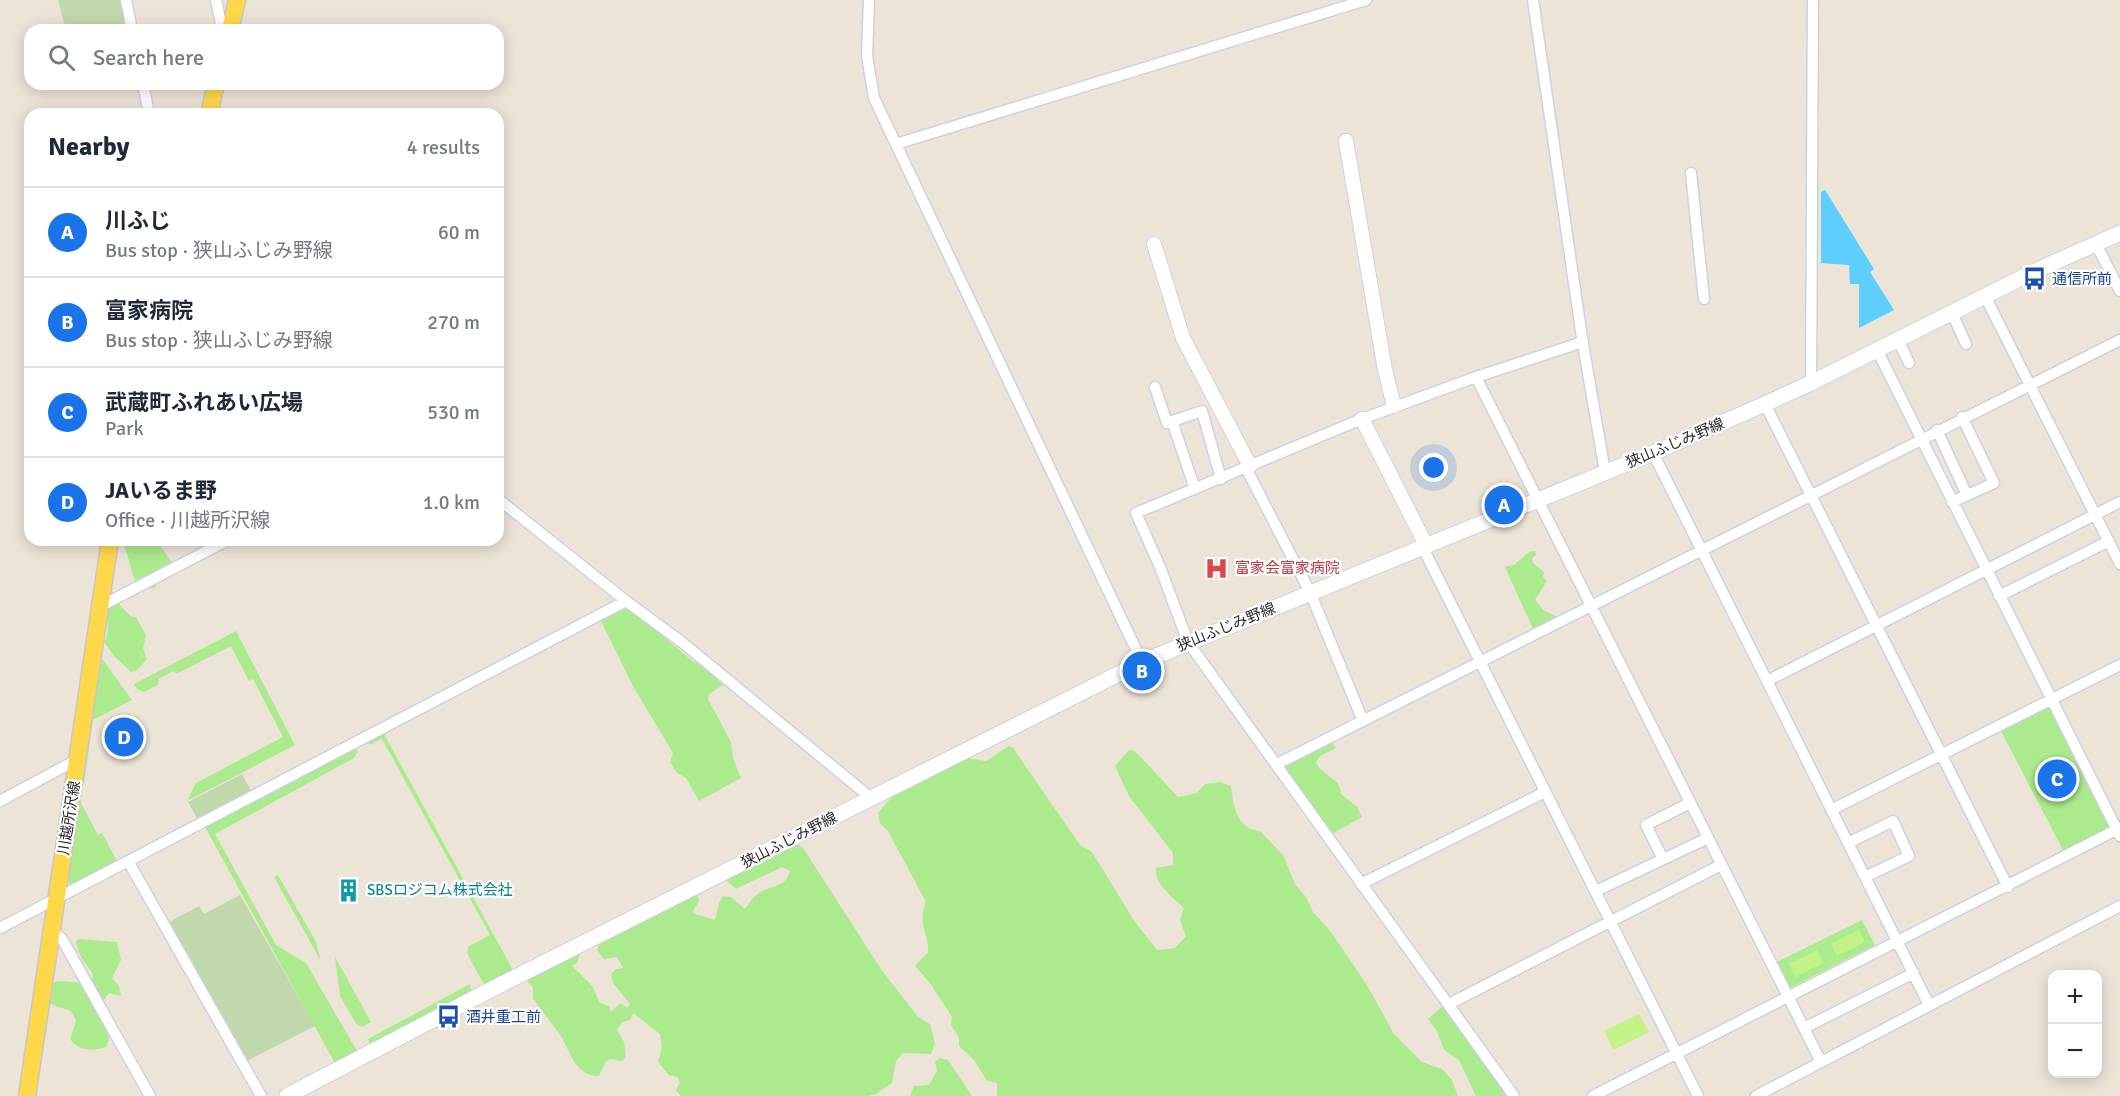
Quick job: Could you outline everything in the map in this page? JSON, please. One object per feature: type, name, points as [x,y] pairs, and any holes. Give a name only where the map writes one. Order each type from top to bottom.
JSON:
[{"type":"main road","points":[[231,24],[237,0]]},
{"type":"main road","points":[[210,108],[215,90]]},
{"type":"main road","name":"狭山ふじみ野線","points":[[287,1096],[1142,662],[1653,453],[1765,404],[1984,296],[2120,233]]},
{"type":"main road","name":"川越所沢線","points":[[27,1096],[109,546]]},
{"type":"street","points":[[126,0],[131,24]]},
{"type":"street","points":[[216,0],[221,24]]},
{"type":"street","points":[[869,0],[867,56],[874,98],[1142,662]]},
{"type":"street","points":[[896,144],[1366,0]]},
{"type":"street","points":[[1533,0],[1583,342],[1605,472]]},
{"type":"street","points":[[1811,383],[1813,0]]},
{"type":"street","points":[[144,90],[147,108]]},
{"type":"street","points":[[1346,141],[1383,359],[1394,406]]},
{"type":"street","points":[[1691,173],[1704,300]]},
{"type":"street","points":[[1154,244],[1183,338],[1202,370],[1217,405],[1310,592],[1363,722]]},
{"type":"street","points":[[2096,244],[2120,291]]},
{"type":"street","points":[[1984,296],[2118,556]]},
{"type":"street","points":[[1952,313],[1966,344]]},
{"type":"street","points":[[1898,340],[1909,363]]},
{"type":"street","points":[[1277,765],[1920,438],[2120,340]]},
{"type":"street","points":[[1514,1096],[1188,642],[1160,567],[1136,513],[1394,406],[1583,342]]},
{"type":"street","points":[[1593,1096],[2119,831],[1877,350]]},
{"type":"street","points":[[1476,377],[1821,1062]]},
{"type":"street","points":[[1155,387],[1167,423],[1217,405]]},
{"type":"street","points":[[1765,404],[2008,886]]},
{"type":"street","points":[[1202,411],[1221,479]]},
{"type":"street","points":[[1952,502],[1994,483],[1962,417]]},
{"type":"street","points":[[1362,419],[1480,662],[1698,1096]]},
{"type":"street","points":[[1172,421],[1196,489]]},
{"type":"street","points":[[1937,430],[1967,495]]},
{"type":"street","points":[[1653,453],[1929,1005]]},
{"type":"street","points":[[1767,681],[2120,502]]},
{"type":"street","points":[[504,504],[626,601],[683,643],[871,798]]},
{"type":"street","points":[[1999,596],[2109,541]]},
{"type":"street","points":[[99,607],[216,546]]},
{"type":"street","points":[[0,928],[626,601]]},
{"type":"street","points":[[1831,810],[2120,665]]},
{"type":"street","points":[[0,801],[78,759]]},
{"type":"street","points":[[1361,884],[1545,792]]},
{"type":"street","points":[[1663,859],[1646,825],[1690,803]]},
{"type":"street","points":[[1848,843],[1893,821],[1909,856],[1865,877]]},
{"type":"street","points":[[1596,891],[1708,838]]},
{"type":"street","points":[[128,861],[261,1096]]},
{"type":"street","points":[[1449,1004],[1721,865]]},
{"type":"street","points":[[1756,1096],[2120,906]]},
{"type":"street","points":[[51,930],[62,939],[150,1096]]},
{"type":"street","points":[[1804,1028],[1914,973]]},
{"type":"green space","points":[[58,0],[121,0],[126,24],[64,24]]},
{"type":"green space","points":[[124,546],[160,546],[173,564],[159,579],[155,588],[142,589],[134,578]]},
{"type":"green space","points":[[1535,551],[1536,555],[1532,558],[1533,563],[1544,572],[1543,577],[1547,581],[1535,600],[1543,610],[1560,618],[1538,630],[1533,629],[1505,567],[1514,565],[1529,552]]},
{"type":"green space","points":[[118,603],[130,616],[136,617],[146,635],[143,648],[147,659],[136,671],[131,672],[115,657],[104,642],[110,605]]},
{"type":"green space","points":[[625,605],[690,659],[719,678],[723,685],[709,694],[708,699],[731,742],[733,758],[741,778],[699,801],[686,778],[677,773],[670,762],[673,753],[634,688],[601,621]]},
{"type":"green space","points":[[236,631],[295,745],[187,801],[196,783],[283,737],[253,679],[249,681],[231,646],[176,674],[174,671],[158,679],[159,684],[144,692],[137,689],[134,684]]},
{"type":"green space","points":[[100,656],[132,700],[93,720],[84,784],[81,783]]},
{"type":"green space","points":[[2052,704],[2114,828],[2065,854],[2000,729]]},
{"type":"green space","points":[[383,732],[514,972],[484,985],[467,953],[468,947],[490,935],[382,739],[370,745],[368,741]]},
{"type":"green space","points":[[1331,741],[1336,748],[1320,756],[1316,762],[1322,771],[1338,784],[1341,794],[1357,807],[1362,817],[1332,834],[1284,769],[1290,761],[1304,753],[1309,755]]},
{"type":"green space","points":[[355,746],[358,752],[354,758],[215,834],[276,945],[306,963],[357,1051],[336,1065],[205,827]]},
{"type":"green space","points":[[1009,746],[1013,748],[1080,845],[1092,852],[1135,922],[1157,950],[1175,948],[1186,936],[1180,920],[1184,908],[1165,890],[1156,874],[1156,868],[1173,865],[1173,853],[1129,796],[1115,766],[1129,750],[1135,751],[1178,797],[1197,793],[1205,784],[1220,782],[1231,786],[1235,808],[1241,821],[1246,826],[1260,831],[1283,855],[1295,884],[1367,985],[1394,1034],[1422,1062],[1442,1069],[1452,1080],[1458,1096],[997,1096],[997,1083],[987,1081],[974,1060],[959,1046],[959,1038],[951,1025],[952,1017],[930,983],[915,966],[928,952],[923,923],[926,902],[888,831],[880,823],[878,813],[897,791],[966,758],[986,761]]},
{"type":"green space","points":[[242,774],[253,794],[199,822],[188,802]]},
{"type":"green space","points":[[81,803],[98,835],[102,833],[117,861],[71,884],[67,881],[78,804]]},
{"type":"green space","points":[[797,844],[803,848],[881,969],[918,1017],[930,1024],[935,1043],[931,1054],[903,1053],[896,1061],[892,1083],[876,1094],[868,1096],[681,1096],[676,1090],[680,1082],[677,1077],[669,1075],[658,1062],[662,1047],[660,1034],[633,1013],[630,1020],[622,1022],[617,1030],[624,1042],[626,1057],[622,1061],[611,1059],[606,1061],[599,1076],[582,1071],[560,1035],[533,999],[533,988],[527,981],[528,975],[582,947],[577,963],[572,966],[592,986],[600,1003],[609,1006],[611,1012],[620,1003],[628,1008],[630,1004],[613,983],[611,974],[616,969],[623,968],[617,957],[604,959],[597,950],[602,938],[697,892],[699,901],[692,913],[715,920],[723,896],[731,897],[745,909],[759,893],[782,883],[790,871],[782,867],[736,889],[727,881],[728,876]]},
{"type":"green space","points":[[278,875],[316,942],[321,961],[274,877]]},
{"type":"green space","points":[[240,895],[315,1026],[245,1062],[167,923],[199,906],[204,914]]},
{"type":"green space","points":[[1862,920],[1875,945],[1790,988],[1777,962]]},
{"type":"green space","points":[[1859,930],[1865,942],[1837,956],[1831,944]]},
{"type":"green space","points":[[80,939],[117,942],[121,960],[112,978],[119,986],[121,996],[109,993],[104,1000],[111,1017],[105,1025],[109,1039],[106,1047],[86,1049],[74,1043],[70,1039],[76,1021],[71,1011],[50,1004],[53,983],[92,981],[93,974],[78,951],[76,941]]},
{"type":"green space","points":[[1817,950],[1823,963],[1795,977],[1789,964]]},
{"type":"green space","points":[[335,957],[371,1022],[362,1027],[357,1025],[340,996]]},
{"type":"green space","points":[[470,984],[472,993],[371,1048],[368,1039]]},
{"type":"green space","points":[[1443,1006],[1501,1081],[1504,1092],[1512,1096],[1476,1096],[1459,1060],[1444,1050],[1437,1031],[1428,1019]]},
{"type":"green space","points":[[1639,1014],[1649,1032],[1613,1050],[1604,1031]]},
{"type":"green space","points":[[940,1058],[948,1060],[972,1096],[910,1096],[914,1086],[929,1085],[937,1071],[935,1062]]},
{"type":"water","points":[[1825,190],[1874,269],[1870,272],[1894,310],[1859,328],[1859,284],[1850,284],[1849,265],[1821,263],[1821,192]]},
{"type":"place","name":"通信所前","points":[[2034,279]]},
{"type":"place","name":"川ふじ","points":[[1504,505]]},
{"type":"place","name":"富家会富家病院","points":[[1217,568]]},
{"type":"place","name":"富家病院","points":[[1142,671]]},
{"type":"place","name":"JAいるま野","points":[[124,737]]},
{"type":"place","name":"武蔵町ふれあい広場","points":[[2057,779]]},
{"type":"place","name":"SBSロジコム株式会社","points":[[349,890]]},
{"type":"place","name":"酒井重工前","points":[[448,1017]]}]
